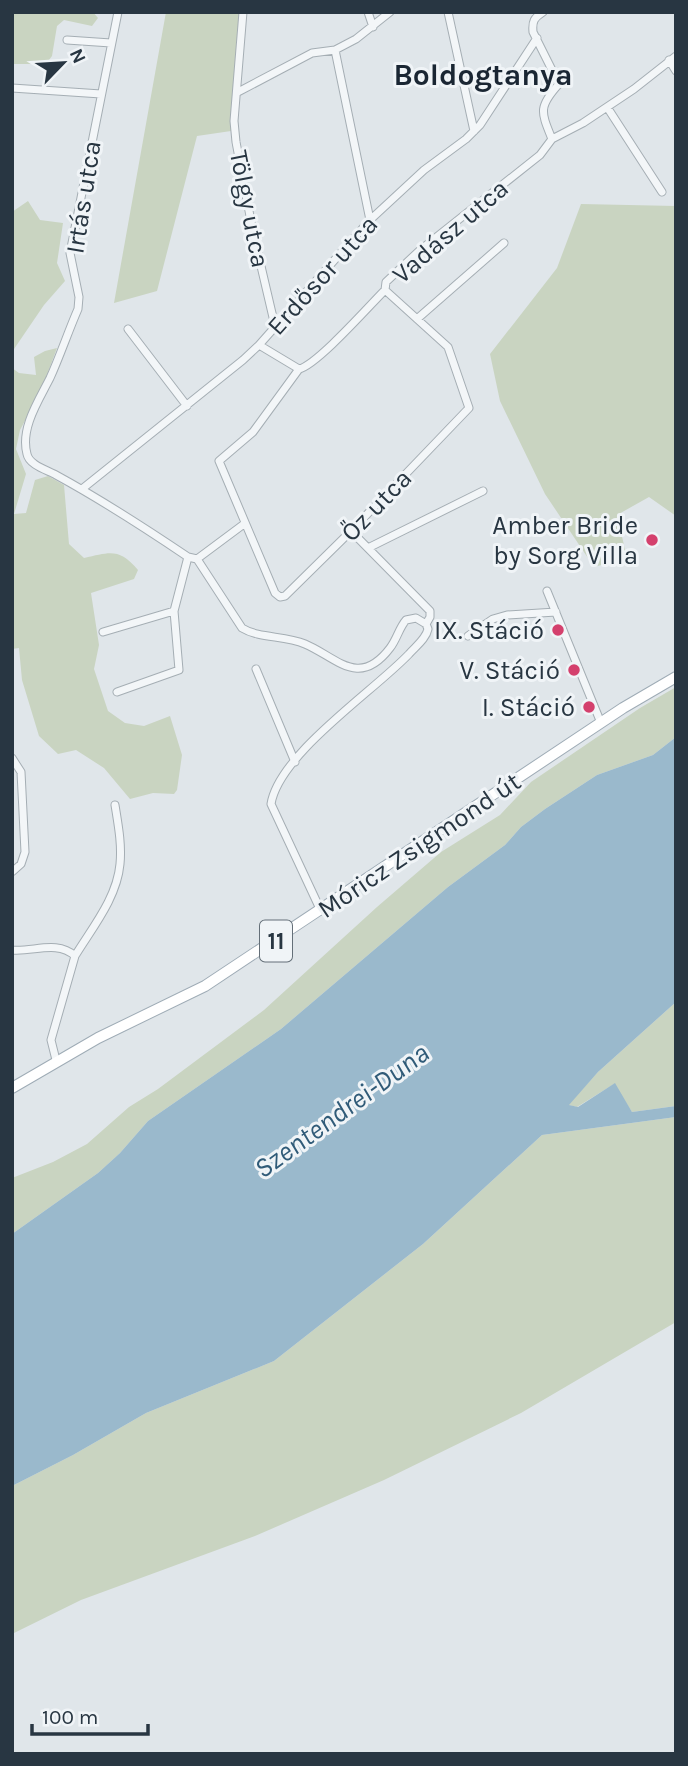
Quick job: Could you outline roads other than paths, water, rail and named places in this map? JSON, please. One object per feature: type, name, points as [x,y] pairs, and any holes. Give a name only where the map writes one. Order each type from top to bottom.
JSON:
[{"type":"main road","name":"Móricz Zsigmond út","points":[[12,1088],[56,1060],[205,986],[601,723],[676,677]]},
{"type":"street","name":"Irtás utca","points":[[82,489],[36,465],[27,457],[29,426],[37,401],[78,309],[79,297],[70,253],[118,12]]},
{"type":"street","name":"Tölgy utca","points":[[243,12],[234,121],[236,142],[275,326]]},
{"type":"street","points":[[368,12],[373,27]]},
{"type":"street","points":[[237,92],[312,53],[335,50],[356,40],[390,12]]},
{"type":"street","points":[[448,12],[474,131]]},
{"type":"street","points":[[543,12],[532,23],[559,84],[545,99],[542,113],[552,139]]},
{"type":"street","name":"Erdősor utca","points":[[82,489],[259,345],[370,220],[425,170],[474,131],[537,38]]},
{"type":"street","points":[[67,40],[111,43]]},
{"type":"street","points":[[335,50],[370,220]]},
{"type":"street","points":[[672,58],[676,71]]},
{"type":"street","name":"Vadász utca","points":[[244,524],[219,461],[253,432],[299,369],[306,368],[385,290],[386,282],[419,251],[540,155],[552,139],[607,107],[672,58]]},
{"type":"street","points":[[12,88],[100,94]]},
{"type":"street","points":[[607,107],[662,192]]},
{"type":"street","points":[[385,290],[417,319],[504,243]]},
{"type":"street","name":"Őz utca","points":[[244,524],[275,593],[280,597],[285,596],[468,408],[448,347],[417,319]]},
{"type":"street","points":[[128,329],[187,406]]},
{"type":"street","points":[[259,345],[299,369]]},
{"type":"street","points":[[82,489],[187,557],[197,559],[242,628],[250,633],[304,643],[349,668],[367,666],[381,658],[392,646],[406,620],[416,618],[426,624],[428,629],[425,638],[388,675],[334,719],[276,785],[271,804],[321,911]]},
{"type":"street","points":[[368,548],[483,491]]},
{"type":"street","points":[[197,559],[244,524]]},
{"type":"street","points":[[351,531],[430,611],[426,624]]},
{"type":"street","points":[[117,692],[179,670],[174,611],[187,557]]},
{"type":"street","points":[[547,591],[601,723]]},
{"type":"street","points":[[103,632],[174,611]]},
{"type":"street","points":[[468,636],[493,619],[507,615],[556,612]]},
{"type":"street","points":[[256,669],[295,762]]},
{"type":"street","points":[[12,758],[25,852],[21,864],[12,872]]},
{"type":"street","points":[[56,1060],[51,1040],[75,956],[112,894],[120,867],[121,848],[115,805]]},
{"type":"street","points":[[12,950],[57,947],[68,950],[75,956]]},
{"type":"water","name":"Szentendrei-Duna","points":[[676,737],[676,1002],[598,1072],[569,1105],[578,1107],[615,1083],[632,1112],[676,1106],[676,1117],[542,1135],[423,1244],[274,1361],[146,1413],[12,1486],[12,1234],[98,1173],[148,1121],[281,1029],[448,887],[505,845],[521,827],[545,809],[597,775],[653,755]]},
{"type":"place","name":"Amber Bride by Sorg Villa","points":[[652,540]]},
{"type":"place","name":"IX. Stáció","points":[[558,630]]},
{"type":"place","name":"V. Stáció","points":[[574,670]]},
{"type":"place","name":"I. Stáció","points":[[589,707]]},
{"type":"district","name":"Boldogtanya","points":[[483,75]]}]
